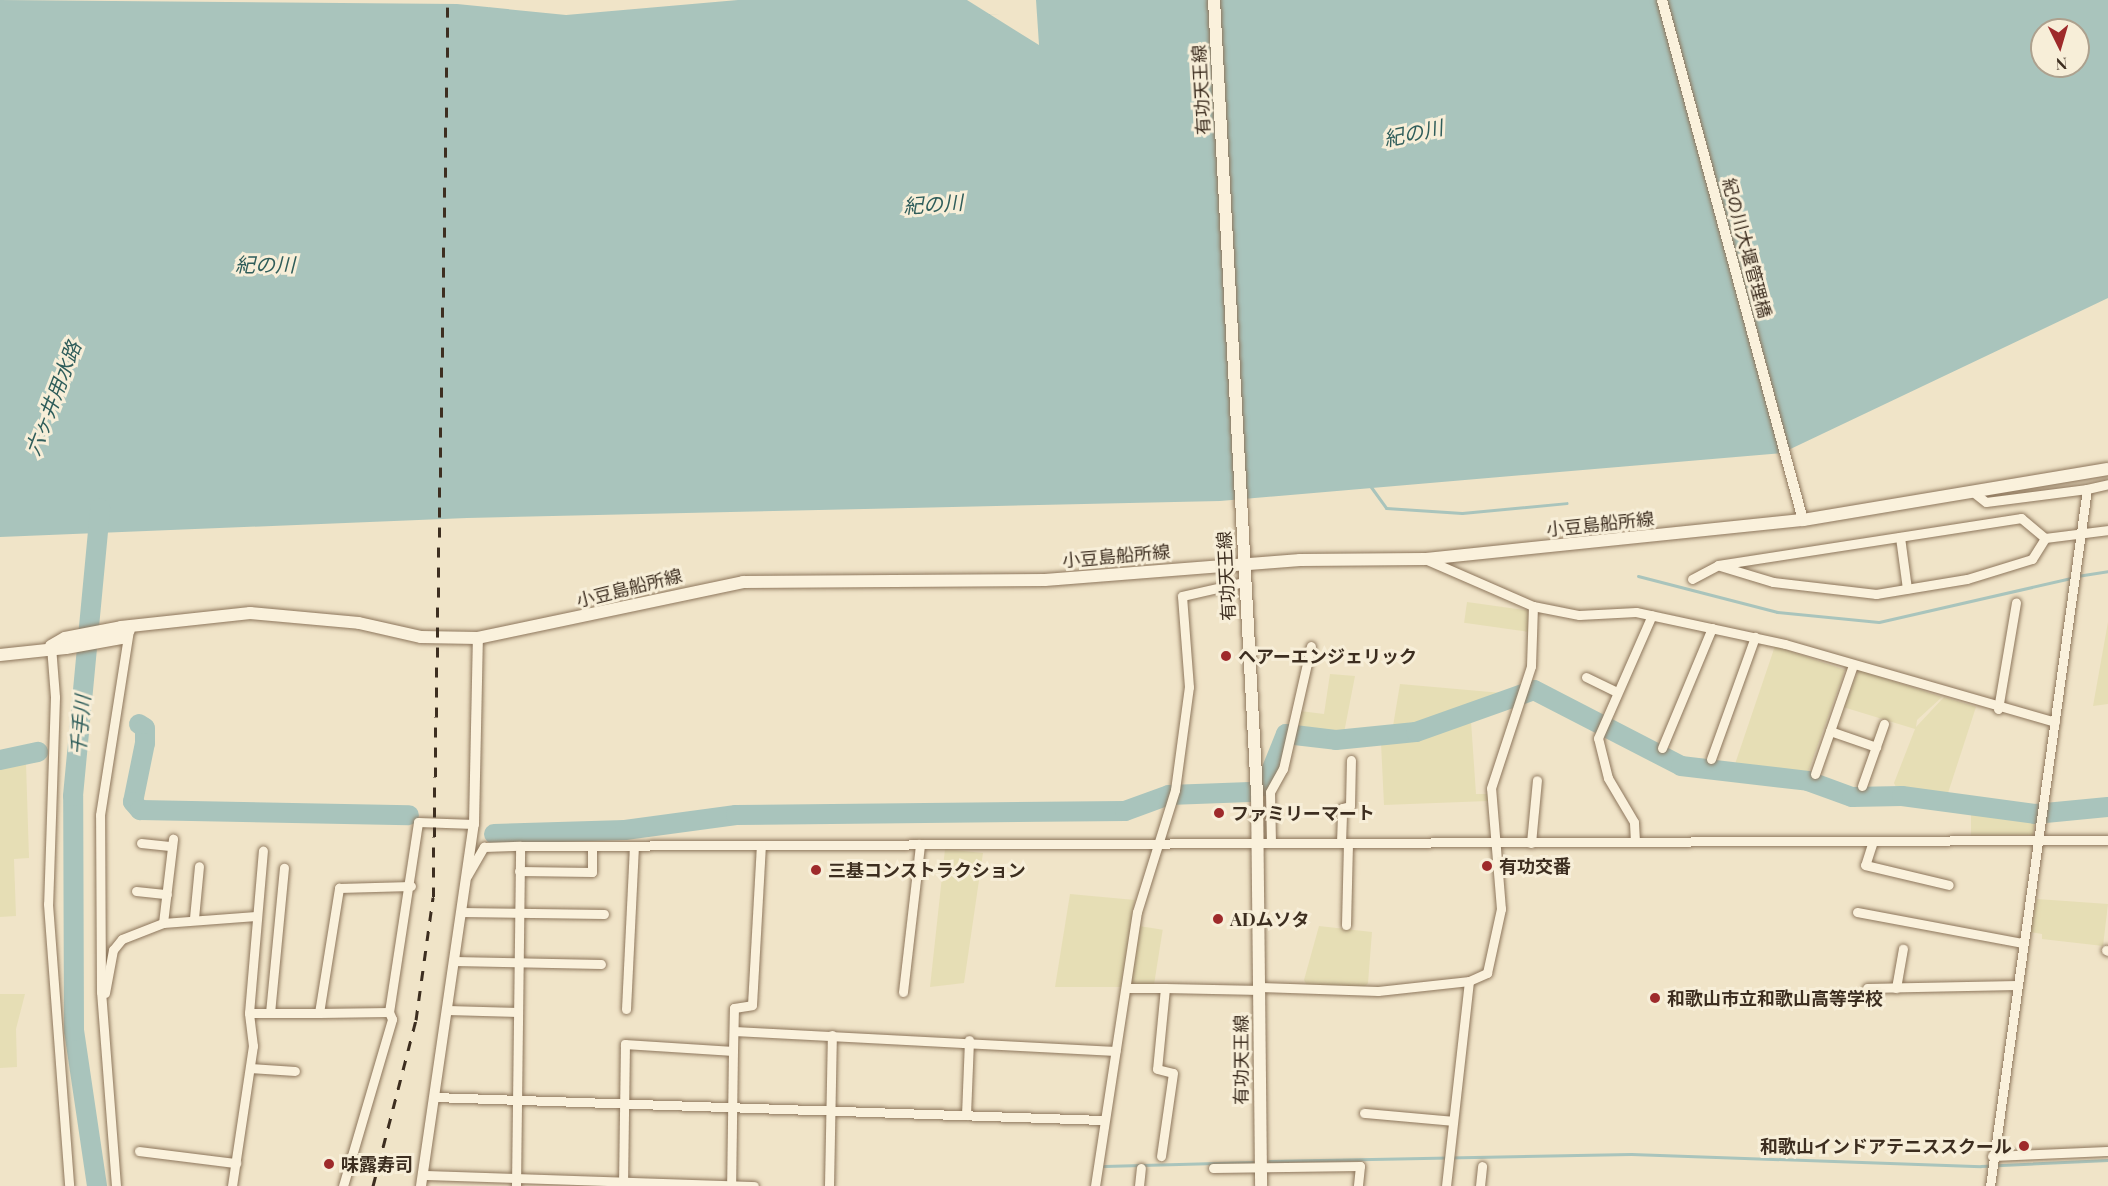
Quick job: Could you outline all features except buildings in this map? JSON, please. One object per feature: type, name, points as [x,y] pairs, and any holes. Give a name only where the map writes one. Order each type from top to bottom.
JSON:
[{"type":"main road","name":"有功天王線","points":[[1214,0],[1244,582],[1265,844],[1260,989],[1261,1186]]},
{"type":"main road","name":"小豆島船所線","points":[[0,655],[124,632],[250,613],[359,623],[422,637],[478,638],[743,582],[1045,580],[1244,560],[1425,559],[1803,520],[2108,469]]},
{"type":"street","name":"紀の川大堰管理橋","points":[[1662,0],[1803,520]]},
{"type":"street","points":[[1973,492],[1986,502],[2087,489],[2108,484]]},
{"type":"street","points":[[1990,1186],[1992,1158],[2040,840],[2087,489]]},
{"type":"street","points":[[1692,579],[1718,565],[2021,518],[2045,538],[2108,530]]},
{"type":"street","points":[[1900,537],[1907,589]]},
{"type":"street","points":[[1718,565],[1773,582],[1876,594],[1966,579],[2032,559],[2045,538]]},
{"type":"street","points":[[1425,559],[1533,606],[1579,615],[1652,615],[1712,628],[1853,665],[1998,709],[2055,722]]},
{"type":"street","points":[[1095,1186],[1103,1120],[1137,912],[1175,795],[1189,687],[1182,596],[1244,582]]},
{"type":"street","points":[[1998,709],[2016,603]]},
{"type":"street","points":[[1126,988],[1378,991],[1468,981],[1487,973],[1497,934],[1498,843],[1491,788],[1531,666],[1533,606]]},
{"type":"street","points":[[1635,842],[1634,822],[1608,778],[1601,727],[1652,615]]},
{"type":"street","points":[[1662,748],[1712,628]]},
{"type":"street","points":[[116,1186],[102,1010],[100,815],[124,632]]},
{"type":"street","points":[[478,638],[474,824],[422,1181],[623,1182],[754,1186]]},
{"type":"street","points":[[1711,759],[1755,638]]},
{"type":"street","points":[[51,646],[56,697],[48,904],[69,1186]]},
{"type":"street","points":[[1265,844],[1270,792],[1292,736],[1311,646]]},
{"type":"street","points":[[1815,774],[1853,665]]},
{"type":"street","points":[[1586,677],[1617,692]]},
{"type":"street","points":[[1862,786],[1884,724]]},
{"type":"street","points":[[1830,731],[1876,747]]},
{"type":"street","points":[[1346,925],[1345,843],[1342,808],[1350,806],[1351,760]]},
{"type":"street","points":[[1531,843],[1537,780]]},
{"type":"street","points":[[343,1186],[387,1041],[389,1012],[411,886],[418,822],[474,824]]},
{"type":"street","points":[[467,876],[484,847],[520,846],[2108,840]]},
{"type":"street","points":[[1873,841],[1865,865],[1949,885]]},
{"type":"street","points":[[141,843],[173,843],[163,923]]},
{"type":"street","points":[[903,992],[920,844]]},
{"type":"street","points":[[516,1181],[520,846]]},
{"type":"street","points":[[519,871],[592,872],[592,846]]},
{"type":"street","points":[[626,1009],[634,846]]},
{"type":"street","points":[[731,1185],[734,1008],[752,1005],[761,846]]},
{"type":"street","points":[[232,1186],[250,1068],[249,1013],[263,851]]},
{"type":"street","points":[[194,918],[199,866]]},
{"type":"street","points":[[270,1013],[284,868]]},
{"type":"street","points":[[319,1013],[339,888],[411,886]]},
{"type":"street","points":[[136,891],[167,894]]},
{"type":"street","points":[[461,912],[604,914]]},
{"type":"street","points":[[1857,912],[2023,943]]},
{"type":"street","points":[[102,1010],[112,950],[122,939],[163,923],[194,918],[256,916]]},
{"type":"street","points":[[1896,988],[1903,949]]},
{"type":"street","points":[[454,961],[602,964]]},
{"type":"street","points":[[1446,1186],[1468,981]]},
{"type":"street","points":[[1867,988],[2017,985]]},
{"type":"street","points":[[1161,1156],[1173,1073],[1157,1069],[1165,988]]},
{"type":"street","points":[[447,1010],[518,1012]]},
{"type":"street","points":[[249,1013],[389,1012]]},
{"type":"street","points":[[734,1031],[969,1040],[1115,1051]]},
{"type":"street","points":[[829,1186],[832,1035]]},
{"type":"street","points":[[966,1115],[969,1040]]},
{"type":"street","points":[[623,1182],[626,1044],[733,1050]]},
{"type":"street","points":[[250,1068],[295,1071]]},
{"type":"street","points":[[434,1097],[1103,1120]]},
{"type":"street","points":[[1364,1113],[1453,1121]]},
{"type":"street","points":[[139,1151],[236,1163]]},
{"type":"street","points":[[1992,1158],[2108,1151]]},
{"type":"street","points":[[1214,1168],[1360,1166],[1358,1186]]},
{"type":"street","points":[[1480,1186],[1482,1166]]},
{"type":"street","points":[[1138,1186],[1141,1168]]},
{"type":"shaded area","points":[[1467,602],[1530,611],[1527,632],[1464,623]]},
{"type":"shaded area","points":[[2108,622],[2108,704],[2093,706]]},
{"type":"shaded area","points":[[1775,646],[1845,670],[1807,775],[1734,767]]},
{"type":"shaded area","points":[[1859,670],[1942,697],[1917,720],[1916,727],[1944,697],[1976,707],[1948,793],[1898,791],[1894,783],[1915,729],[1843,707]]},
{"type":"shaded area","points":[[1330,674],[1355,676],[1343,738],[1298,733],[1300,711],[1324,714]]},
{"type":"shaded area","points":[[1400,684],[1502,693],[1502,698],[1392,732]]},
{"type":"shaded area","points":[[1471,721],[1476,794],[1488,794],[1488,801],[1384,805],[1381,743]]},
{"type":"shaded area","points":[[26,763],[29,858],[14,859],[16,916],[0,917],[0,768]]},
{"type":"shaded area","points":[[1971,811],[2035,820],[2033,835],[1971,836]]},
{"type":"shaded area","points":[[945,849],[983,853],[964,983],[930,987]]},
{"type":"shaded area","points":[[1070,894],[1135,900],[1121,987],[1055,987]]},
{"type":"shaded area","points":[[2037,899],[2108,904],[2103,946],[2042,939],[2042,934],[2030,932]]},
{"type":"shaded area","points":[[1139,926],[1163,930],[1153,988],[1130,984]]},
{"type":"shaded area","points":[[1319,926],[1372,932],[1368,983],[1363,989],[1308,987],[1304,980]]},
{"type":"shaded area","points":[[0,994],[25,994],[16,1029],[17,1067],[0,1068]]},
{"type":"water","name":"紀の川","points":[[0,0],[457,4],[566,15],[738,0],[967,0],[1039,45],[1036,0],[2108,0],[2108,298],[1782,453],[1220,501],[467,518],[0,537]]},
{"type":"waterway","points":[[1371,487],[1386,508],[1462,513],[1567,503]]},
{"type":"waterway","name":"千手川","points":[[97,1186],[74,1031],[73,796],[100,508]]},
{"type":"waterway","points":[[2077,576],[2108,571]]},
{"type":"waterway","points":[[1638,576],[1777,612],[1879,622],[2071,578]]},
{"type":"waterway","points":[[1265,786],[1286,734],[1336,740],[1416,732],[1534,690],[1681,766],[1808,781],[1852,797],[1902,796],[2035,814],[2108,807]]},
{"type":"waterway","points":[[139,724],[145,728],[145,743],[133,802],[140,810],[409,815]]},
{"type":"waterway","points":[[0,760],[38,752]]},
{"type":"waterway","points":[[494,834],[625,830],[736,815],[1125,811],[1169,795],[1250,792]]},
{"type":"waterway","points":[[1269,1161],[1631,1154],[1981,1166],[2108,1160]]},
{"type":"waterway","points":[[1104,1166],[1254,1162]]},
{"type":"railway","points":[[373,1186],[416,1020],[433,897],[448,0]]},
{"type":"place","name":"ヘアーエンジェリック","points":[[1226,656]]},
{"type":"place","name":"ファミリーマート","points":[[1219,813]]},
{"type":"place","name":"有功交番","points":[[1487,866]]},
{"type":"place","name":"三基コンストラクション","points":[[816,870]]},
{"type":"place","name":"ADムソタ","points":[[1218,919]]},
{"type":"place","name":"和歌山市立和歌山高等学校","points":[[1655,998]]},
{"type":"place","name":"和歌山インドアテニススクール","points":[[2024,1146]]},
{"type":"place","name":"味露寿司","points":[[329,1164]]},
{"type":"water label","name":"六ヶ井用水路","points":[[52,398]]}]
